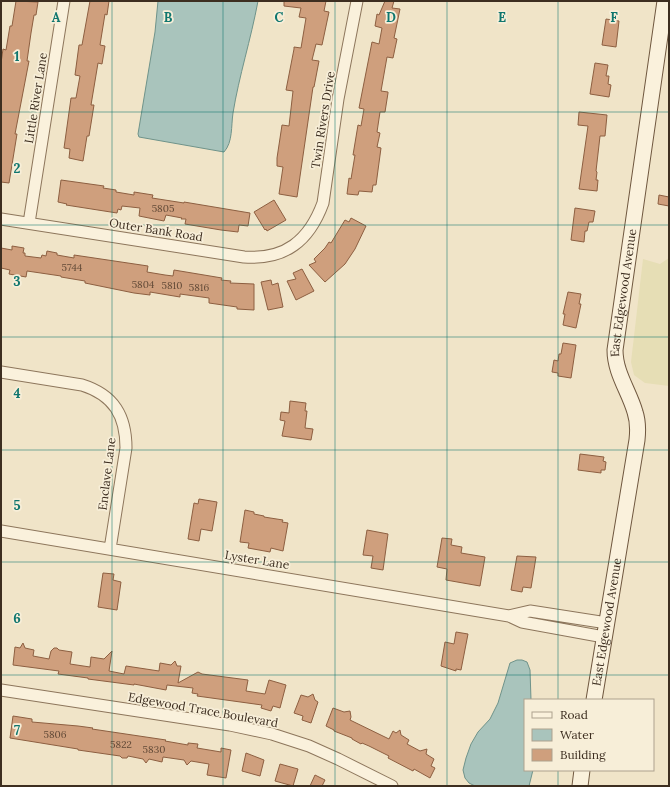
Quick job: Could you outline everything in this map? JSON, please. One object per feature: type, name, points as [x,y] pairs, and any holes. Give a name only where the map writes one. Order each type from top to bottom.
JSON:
[{"type":"main road","name":"East Edgewood Avenue","points":[[594,699],[637,440],[637,419],[616,366],[616,342],[665,1]]},
{"type":"main road","points":[[580,786],[582,771]]},
{"type":"street","name":"Little River Lane","points":[[29,223],[64,1]]},
{"type":"street","name":"Twin Rivers Drive","points":[[302,238],[311,229],[323,203],[338,99],[357,1]]},
{"type":"street","name":"Outer Bank Road","points":[[1,219],[258,258],[282,252],[302,238]]},
{"type":"street","name":"Enclave Lane","points":[[1,372],[82,385],[92,388],[101,393],[118,411],[123,421],[126,436],[126,448],[110,549]]},
{"type":"street","name":"Lyster Lane","points":[[1,531],[509,616],[522,622],[606,630]]},
{"type":"street","name":"Edgewood Trace Boulevard","points":[[1,690],[230,725],[259,731],[309,746],[338,758],[392,786]]},
{"type":"shaded area","points":[[669,258],[669,386],[645,383],[634,375],[631,362],[643,259],[660,264]]},
{"type":"water","points":[[158,1],[258,1],[233,113],[229,144],[224,152],[139,137],[138,134],[155,32]]},
{"type":"water","points":[[517,660],[522,660],[527,662],[530,670],[531,699],[524,699],[524,771],[533,771],[529,786],[475,786],[469,783],[465,778],[463,770],[466,758],[471,744],[478,732],[490,719],[498,703],[510,663]]},
{"type":"building","points":[[16,1],[38,2],[31,33],[27,61],[29,61],[15,134],[17,134],[9,183],[1,182],[1,63],[3,49],[6,50],[10,26],[12,26]]},
{"type":"building","points":[[90,1],[109,1],[107,15],[105,14],[100,45],[105,46],[102,64],[98,63],[91,105],[94,105],[83,161],[69,158],[70,149],[64,148],[71,98],[76,98],[80,76],[75,75],[79,45],[82,45]]},
{"type":"building","points":[[284,1],[326,1],[324,11],[329,12],[322,45],[316,44],[312,60],[319,61],[313,87],[297,197],[279,194],[283,167],[277,166],[277,158],[282,125],[289,126],[293,91],[286,90],[294,47],[301,48],[306,18],[299,17],[301,8],[284,6]]},
{"type":"building","points":[[385,1],[394,1],[392,8],[400,9],[394,38],[397,39],[393,58],[387,57],[381,91],[388,93],[385,112],[380,112],[377,132],[380,133],[377,147],[381,148],[376,185],[373,185],[372,192],[359,191],[358,195],[347,194],[349,178],[351,179],[355,155],[353,155],[358,125],[361,126],[364,109],[359,108],[372,42],[379,44],[382,28],[375,26],[377,14],[379,15]]},
{"type":"building","points":[[606,19],[619,21],[616,47],[602,45]]},
{"type":"building","points":[[595,63],[608,65],[606,76],[609,76],[608,84],[611,85],[609,97],[590,94]]},
{"type":"building","points":[[579,112],[607,115],[605,136],[600,136],[596,171],[596,180],[598,180],[597,191],[579,189],[588,126],[578,125]]},
{"type":"building","points":[[61,180],[104,186],[103,188],[116,190],[116,192],[134,195],[134,192],[153,195],[152,198],[250,213],[248,226],[239,225],[238,232],[185,224],[186,219],[166,215],[164,221],[139,216],[140,208],[122,206],[121,210],[118,209],[117,213],[66,205],[67,204],[58,202]]},
{"type":"building","points":[[659,195],[669,197],[669,206],[658,204]]},
{"type":"building","points":[[274,200],[286,220],[267,231],[254,212]]},
{"type":"building","points":[[575,208],[595,211],[593,222],[589,222],[587,231],[585,231],[584,242],[571,240]]},
{"type":"building","points":[[351,218],[366,226],[355,249],[345,264],[325,282],[309,265],[316,262],[314,259],[329,242],[331,243],[345,220],[349,222]]},
{"type":"building","points":[[12,246],[24,248],[23,253],[25,253],[25,256],[41,258],[42,255],[46,256],[47,251],[57,253],[57,255],[74,258],[74,255],[148,266],[147,272],[165,275],[173,276],[174,270],[222,278],[221,280],[231,281],[230,283],[254,284],[254,310],[237,309],[237,307],[209,303],[209,298],[180,294],[180,297],[150,292],[150,295],[134,293],[85,283],[85,281],[61,276],[27,271],[26,277],[9,274],[10,270],[1,268],[1,248],[12,250]]},
{"type":"building","points":[[302,269],[314,291],[296,300],[287,281],[296,279],[293,273]]},
{"type":"building","points":[[271,280],[272,285],[278,283],[283,307],[268,310],[261,282]]},
{"type":"building","points":[[568,292],[581,294],[579,304],[581,304],[576,328],[563,325],[565,314],[563,314]]},
{"type":"building","points":[[563,343],[576,345],[571,378],[558,376],[558,373],[552,372],[554,360],[558,361]]},
{"type":"building","points":[[290,401],[306,403],[305,411],[307,411],[305,428],[313,429],[311,440],[282,436],[285,421],[280,420],[281,412],[289,413]]},
{"type":"building","points":[[580,454],[604,457],[603,461],[606,462],[605,470],[601,470],[601,473],[578,470]]},
{"type":"building","points":[[199,499],[217,502],[212,531],[201,529],[199,541],[188,539],[194,503],[198,504]]},
{"type":"building","points":[[245,510],[254,512],[254,514],[264,517],[283,520],[282,522],[288,523],[283,551],[271,548],[270,552],[248,548],[249,543],[240,542]]},
{"type":"building","points":[[367,530],[388,534],[383,570],[371,568],[373,556],[363,555]]},
{"type":"building","points":[[442,538],[452,539],[451,545],[462,547],[461,553],[485,557],[480,586],[446,580],[447,569],[437,567]]},
{"type":"building","points":[[517,556],[536,557],[531,588],[523,587],[522,592],[511,590]]},
{"type":"building","points":[[103,573],[114,574],[113,580],[121,582],[117,610],[98,607]]},
{"type":"building","points":[[456,632],[468,634],[461,670],[456,669],[456,671],[441,666],[445,642],[454,644]]},
{"type":"building","points":[[23,643],[25,648],[34,650],[33,656],[49,659],[51,651],[54,648],[57,648],[59,650],[72,652],[70,664],[90,667],[91,657],[104,659],[112,651],[109,671],[124,674],[126,666],[159,671],[160,663],[171,665],[175,661],[177,666],[181,666],[178,683],[198,672],[202,674],[248,680],[246,691],[265,694],[269,680],[286,685],[280,708],[273,706],[271,711],[261,708],[262,705],[197,696],[198,694],[192,693],[193,688],[167,685],[166,690],[134,684],[88,679],[58,674],[59,671],[13,665],[15,647],[20,648]]},
{"type":"building","points":[[313,694],[315,700],[318,702],[311,723],[302,720],[303,716],[294,713],[301,695],[308,697]]},
{"type":"building","points":[[333,708],[344,712],[350,711],[350,720],[389,739],[393,731],[396,733],[400,730],[401,735],[409,740],[407,744],[420,751],[427,749],[426,754],[434,759],[431,766],[435,768],[430,778],[414,769],[413,771],[388,758],[389,756],[369,746],[362,743],[361,744],[352,738],[326,726]]},
{"type":"building","points":[[13,716],[32,719],[32,722],[93,728],[92,729],[166,740],[165,741],[188,745],[188,743],[198,744],[197,748],[221,752],[221,748],[231,750],[226,778],[207,775],[209,764],[191,761],[187,765],[184,760],[163,757],[162,762],[149,759],[146,763],[143,759],[128,756],[127,758],[122,758],[120,756],[10,738]]},
{"type":"building","points":[[246,753],[264,760],[260,776],[242,771]]},
{"type":"building","points":[[280,764],[298,769],[293,786],[275,781]]},
{"type":"building","points":[[315,775],[325,780],[322,786],[310,786]]}]
